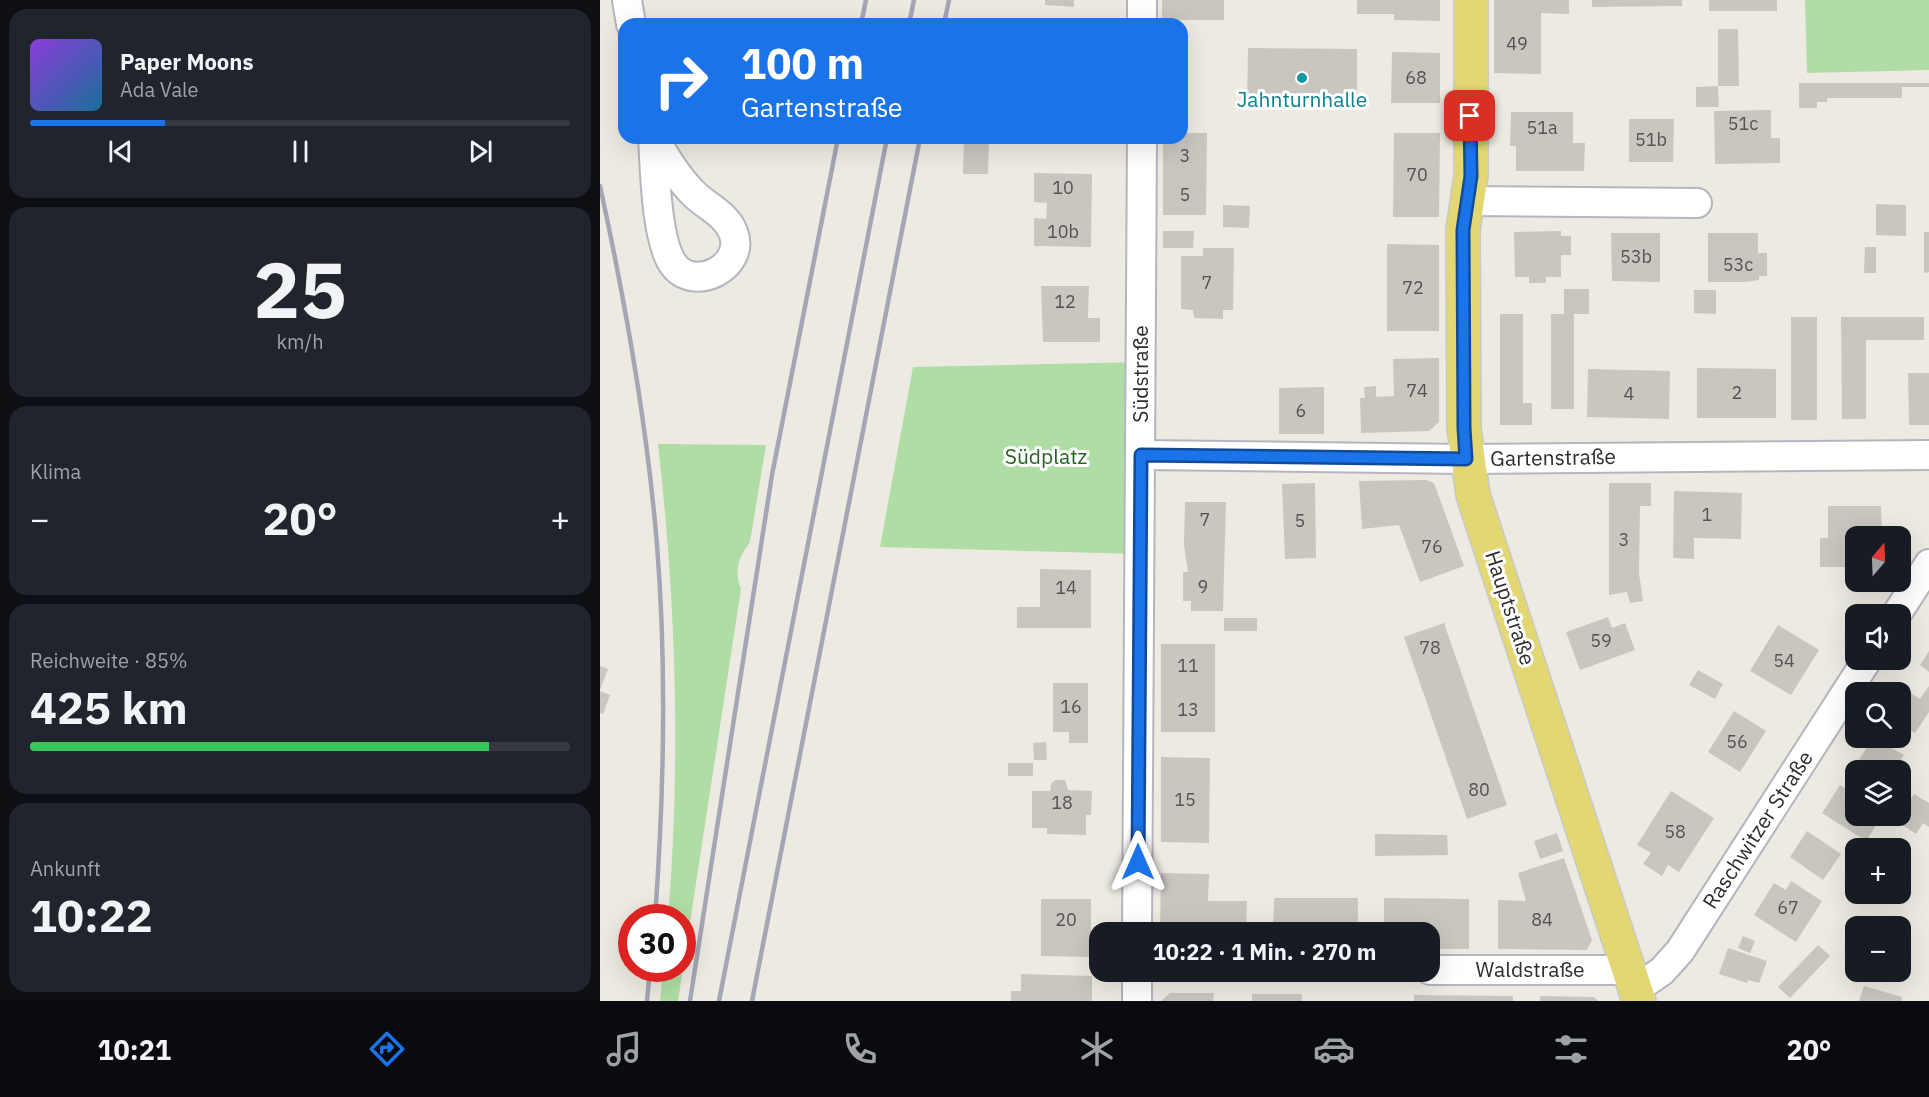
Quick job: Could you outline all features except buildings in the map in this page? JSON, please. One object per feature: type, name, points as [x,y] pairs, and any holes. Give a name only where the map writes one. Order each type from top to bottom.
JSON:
[{"type":"main road","name":"Hauptstraße","points":[[1472,0],[1468,201],[1463,230],[1466,459],[1473,495],[1635,986]]},
{"type":"street","points":[[627,0],[630,18]]},
{"type":"street","points":[[1142,0],[1142,18]]},
{"type":"street","name":"Südstraße","points":[[1137,922],[1142,144]]},
{"type":"street","points":[[1468,201],[1697,203]]},
{"type":"street","name":"Gartenstraße","points":[[1141,455],[1466,459],[1929,455]]},
{"type":"street","points":[[1903,604],[1929,564]]},
{"type":"street","name":"Raschwitzer Straße","points":[[1635,986],[1662,971],[1680,951],[1861,670]]},
{"type":"street","name":"Waldstraße","points":[[1440,971],[1635,986]]},
{"type":"street","points":[[1137,982],[1137,1001]]},
{"type":"green space","points":[[1805,0],[1929,0],[1929,70],[1807,73]]},
{"type":"green space","name":"Südplatz","points":[[1141,362],[1140,554],[880,547],[913,367]]},
{"type":"green space","points":[[658,444],[766,445],[750,542],[738,565],[741,589],[693,904],[669,904],[674,799],[675,681]]},
{"type":"green space","points":[[662,982],[681,982],[678,1001],[660,1001]]},
{"type":"railway","points":[[862,18],[866,0]]},
{"type":"railway","points":[[910,18],[914,0]]},
{"type":"railway","points":[[945,18],[949,0]]},
{"type":"railway","points":[[690,1001],[772,475],[837,144]]},
{"type":"railway","points":[[719,1001],[886,144]]},
{"type":"railway","points":[[752,1001],[919,144]]},
{"type":"railway","points":[[600,186],[634,365],[648,455],[657,545],[662,638],[663,732],[661,825],[656,904]]},
{"type":"railway","points":[[647,1001],[649,982]]},
{"type":"place","name":"Jahnturnhalle","points":[[1302,78]]},
{"type":"route","points":[[1138,862],[1141,455],[1466,459],[1463,230],[1471,176],[1470,116]]}]
